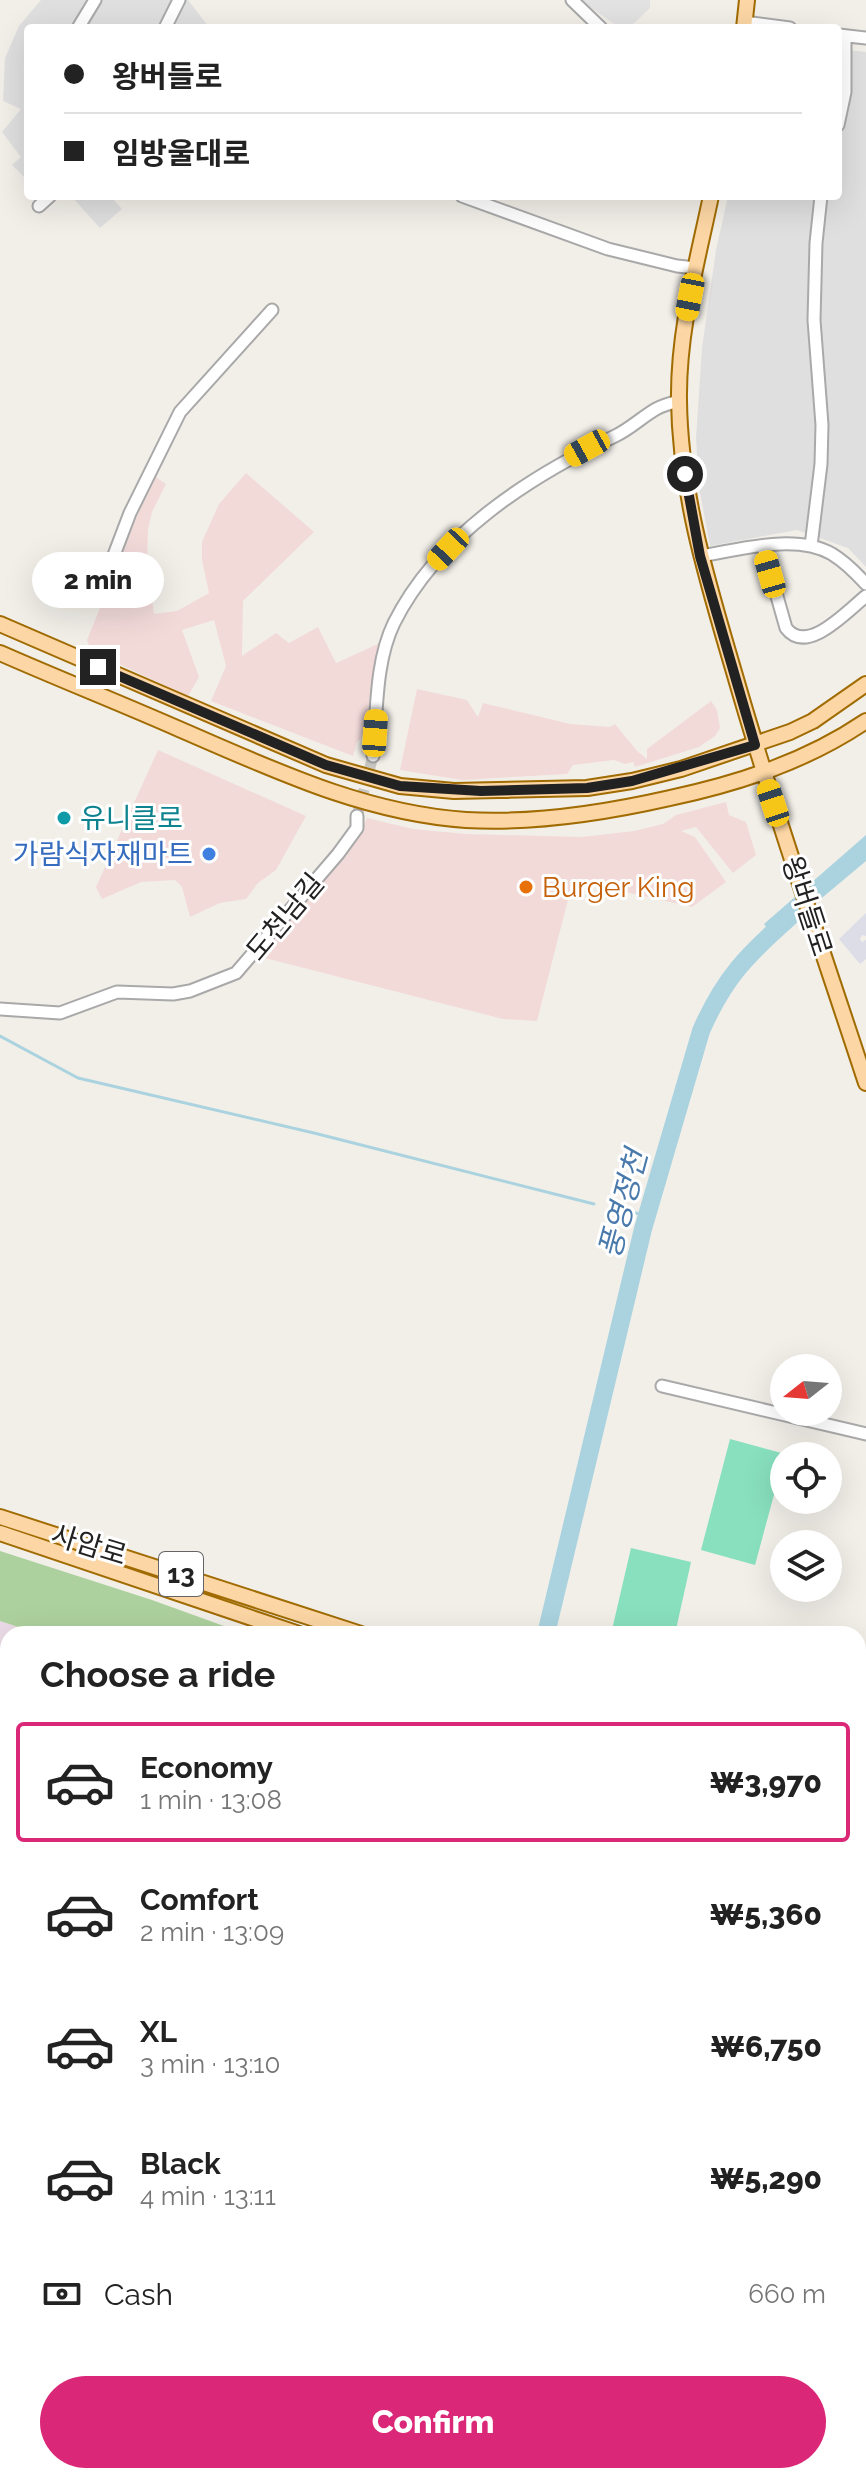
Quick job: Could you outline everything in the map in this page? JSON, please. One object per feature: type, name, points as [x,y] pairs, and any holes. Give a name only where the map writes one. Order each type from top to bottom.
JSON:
[{"type":"main road","points":[[744,24],[747,0]]},
{"type":"main road","name":"왕버들로","points":[[710,200],[685,326],[679,401],[685,474],[700,556],[755,745],[866,1083]]},
{"type":"main road","points":[[0,624],[323,763],[400,786],[481,791],[587,788],[632,781],[755,745],[813,721],[866,684]]},
{"type":"main road","points":[[0,653],[280,773],[340,795],[411,813],[491,820],[629,808],[764,773],[827,746],[866,721]]},
{"type":"main road","name":"사암로","points":[[0,1517],[336,1626]]},
{"type":"main road","name":"사암로","points":[[0,1533],[275,1626]]},
{"type":"street","points":[[80,24],[95,0]]},
{"type":"street","points":[[167,24],[179,0]]},
{"type":"street","points":[[572,0],[597,24]]},
{"type":"street","points":[[842,106],[845,92],[842,35],[866,38]]},
{"type":"street","points":[[39,206],[46,200]]},
{"type":"street","points":[[473,200],[608,249],[696,268]]},
{"type":"street","points":[[811,546],[821,464],[822,425],[814,320],[821,200]]},
{"type":"street","points":[[98,597],[130,513],[180,412],[272,310]]},
{"type":"street","points":[[373,756],[385,650],[394,623],[434,564],[462,534],[561,463],[632,427],[657,409],[679,401]]},
{"type":"street","points":[[700,556],[785,544],[811,546],[845,562],[866,584]]},
{"type":"street","points":[[763,547],[786,628],[791,635],[801,638],[816,635],[866,596]]},
{"type":"street","name":"도천남길","points":[[0,1009],[60,1013],[117,992],[173,994],[236,973],[338,854],[357,828],[357,816]]},
{"type":"street","points":[[662,1386],[866,1434]]},
{"type":"shaded area","points":[[41,0],[188,0],[206,24],[24,24],[24,177],[12,165],[21,157],[2,132],[21,109],[3,101],[5,58],[19,26]]},
{"type":"shaded area","points":[[580,0],[650,0],[650,8],[633,24],[614,24]]},
{"type":"shaded area","points":[[842,49],[866,52],[866,567],[848,548],[797,530],[710,546],[699,487],[696,438],[702,348],[716,250],[727,200],[842,200]]},
{"type":"shaded area","points":[[75,200],[114,200],[122,209],[100,228]]},
{"type":"shaded area","points":[[246,473],[314,532],[243,601],[242,656],[276,633],[289,643],[318,627],[336,663],[378,644],[365,730],[353,756],[211,701],[226,666],[214,620],[182,630],[199,677],[188,696],[91,651],[87,640],[156,477],[166,484],[152,512],[148,529],[147,565],[154,614],[177,611],[209,593],[202,560],[202,542],[219,504]]},
{"type":"shaded area","points":[[417,689],[467,700],[478,717],[483,703],[570,724],[610,727],[615,724],[647,759],[647,749],[711,701],[717,710],[720,728],[715,736],[699,747],[635,767],[633,762],[625,764],[614,760],[573,765],[567,774],[462,780],[400,770]]},
{"type":"shaded area","points":[[158,750],[306,816],[276,870],[258,883],[246,899],[220,903],[190,917],[182,887],[175,880],[141,882],[102,899],[96,887]]},
{"type":"shaded area","points":[[726,802],[729,815],[746,822],[756,855],[733,873],[696,827],[681,831],[695,837],[726,882],[692,907],[573,880],[537,1021],[503,1019],[261,957],[358,838],[367,818],[413,829],[466,834],[582,837],[663,824],[676,815]]},
{"type":"shaded area","points":[[866,913],[866,936],[862,935],[860,939],[862,942],[866,940],[866,959],[860,964],[839,939]]},
{"type":"green space","points":[[730,1439],[770,1450],[770,1510],[755,1565],[701,1550]]},
{"type":"green space","points":[[631,1548],[691,1562],[677,1626],[613,1626]]},
{"type":"green space","points":[[0,1551],[224,1626],[15,1626],[0,1621]]},
{"type":"water","points":[[866,835],[866,861],[774,938],[764,924]]},
{"type":"waterway","name":"풍영정천","points":[[548,1626],[643,1229],[701,1031],[738,968],[790,917]]},
{"type":"waterway","points":[[0,1036],[78,1078],[314,1133],[594,1204]]},
{"type":"waterway","points":[[632,1212],[647,1216]]},
{"type":"tunnel","points":[[357,816],[373,756]]},
{"type":"place","name":"유니클로","points":[[64,818]]},
{"type":"place","name":"가람식자재마트","points":[[209,854]]},
{"type":"place","name":"Burger King","points":[[526,887]]},
{"type":"route","points":[[98,667],[326,765],[400,786],[508,792],[587,788],[681,769],[755,745],[700,556],[685,474]]}]
